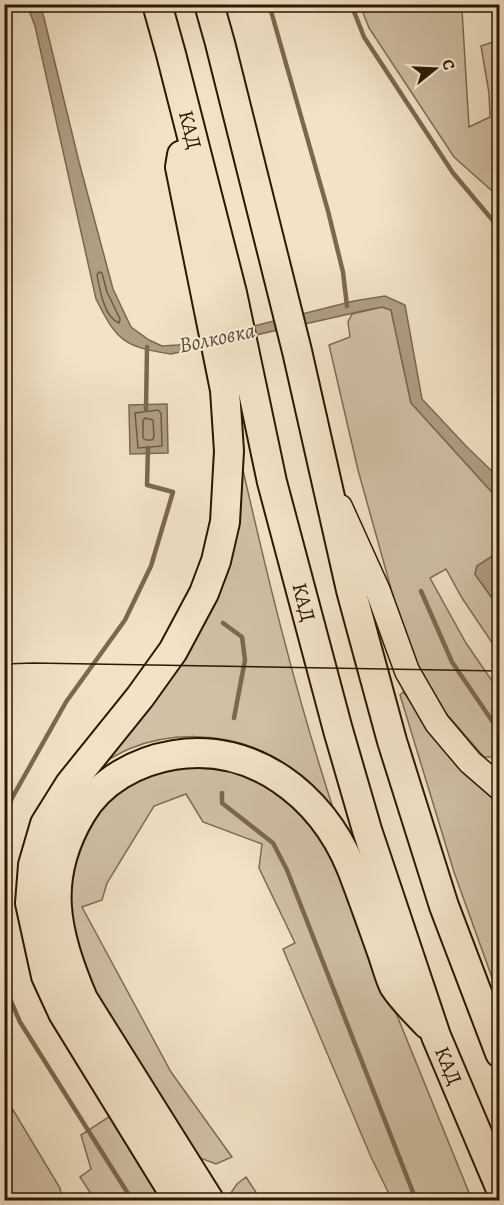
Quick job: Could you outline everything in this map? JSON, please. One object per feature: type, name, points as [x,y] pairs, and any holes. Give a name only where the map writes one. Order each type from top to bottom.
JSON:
[{"type":"highway","name":"КАД","points":[[157,4],[188,120],[180,167],[219,296],[235,366],[272,482],[367,830],[436,1036],[500,1186]]},
{"type":"highway","points":[[209,4],[297,351],[351,590],[392,741],[444,906],[500,1053]]},
{"type":"highway","points":[[178,1200],[63,1012],[46,976],[30,903],[33,865],[45,824],[70,784],[140,697],[173,651],[204,593],[216,561],[225,522],[235,366]]},
{"type":"highway","points":[[209,1200],[83,999],[69,965],[62,939],[57,913],[56,888],[69,834],[88,802],[113,780],[129,769],[148,761],[184,753],[208,753],[248,760],[296,790],[314,809],[340,845],[351,866],[394,986],[436,1036]]},
{"type":"main road","points":[[325,473],[378,591],[407,671],[438,723],[470,762],[500,788]]},
{"type":"shaded area","points":[[360,5],[380,5],[384,9],[392,5],[468,5],[462,10],[469,127],[490,117],[489,93],[481,46],[499,40],[499,197],[454,157],[369,28]]},
{"type":"shaded area","points":[[382,307],[391,310],[411,403],[499,500],[499,552],[477,566],[475,574],[499,608],[499,653],[462,598],[446,569],[430,578],[466,643],[499,691],[499,750],[491,757],[484,757],[445,712],[422,677],[407,646],[358,470],[329,345],[350,337],[348,322],[352,314]]},
{"type":"shaded area","points":[[240,457],[283,635],[334,811],[300,779],[273,758],[248,745],[214,738],[179,737],[145,743],[93,769],[152,691]]},
{"type":"shaded area","points":[[403,692],[478,780],[499,800],[499,997],[454,872],[400,695]]},
{"type":"shaded area","points":[[198,760],[268,778],[320,826],[472,1200],[392,1200],[371,1157],[283,949],[295,943],[259,868],[262,844],[203,822],[186,794],[154,806],[107,883],[102,900],[82,907],[171,1072],[232,1157],[216,1164],[200,1158],[136,1057],[101,1010],[66,922],[70,859],[99,807],[128,783]]},
{"type":"shaded area","points":[[4,1095],[60,1188],[62,1200],[5,1200]]},
{"type":"shaded area","points":[[110,1116],[162,1200],[95,1200],[80,1177],[91,1169],[81,1135]]},
{"type":"shaded area","points":[[246,1177],[261,1200],[229,1200],[228,1197],[237,1184]]},
{"type":"water","name":"Волковка","points":[[27,5],[40,5],[113,289],[131,327],[162,346],[178,345],[354,301],[385,296],[405,305],[422,399],[499,478],[499,500],[411,403],[391,310],[382,307],[367,310],[171,354],[132,345],[117,333],[96,299],[35,26]]},
{"type":"water","points":[[167,404],[168,453],[130,454],[129,405]]},
{"type":"water","points":[[499,552],[499,608],[475,574],[477,566]]},
{"type":"waterway","points":[[269,4],[328,211],[343,272],[347,306]]},
{"type":"waterway","points":[[351,4],[364,37],[453,173],[500,229]]},
{"type":"waterway","points":[[146,410],[147,347]]},
{"type":"waterway","points":[[4,819],[12,798],[66,702],[125,620],[151,566],[173,492],[147,485],[148,448]]},
{"type":"waterway","points":[[421,591],[452,662],[495,725]]},
{"type":"waterway","points":[[223,623],[242,637],[245,660],[234,718]]},
{"type":"waterway","points":[[222,793],[222,803],[273,843],[287,870],[416,1200]]},
{"type":"waterway","points":[[4,985],[20,1022],[132,1200]]},
{"type":"tram line","points":[[4,664],[500,671]]}]
